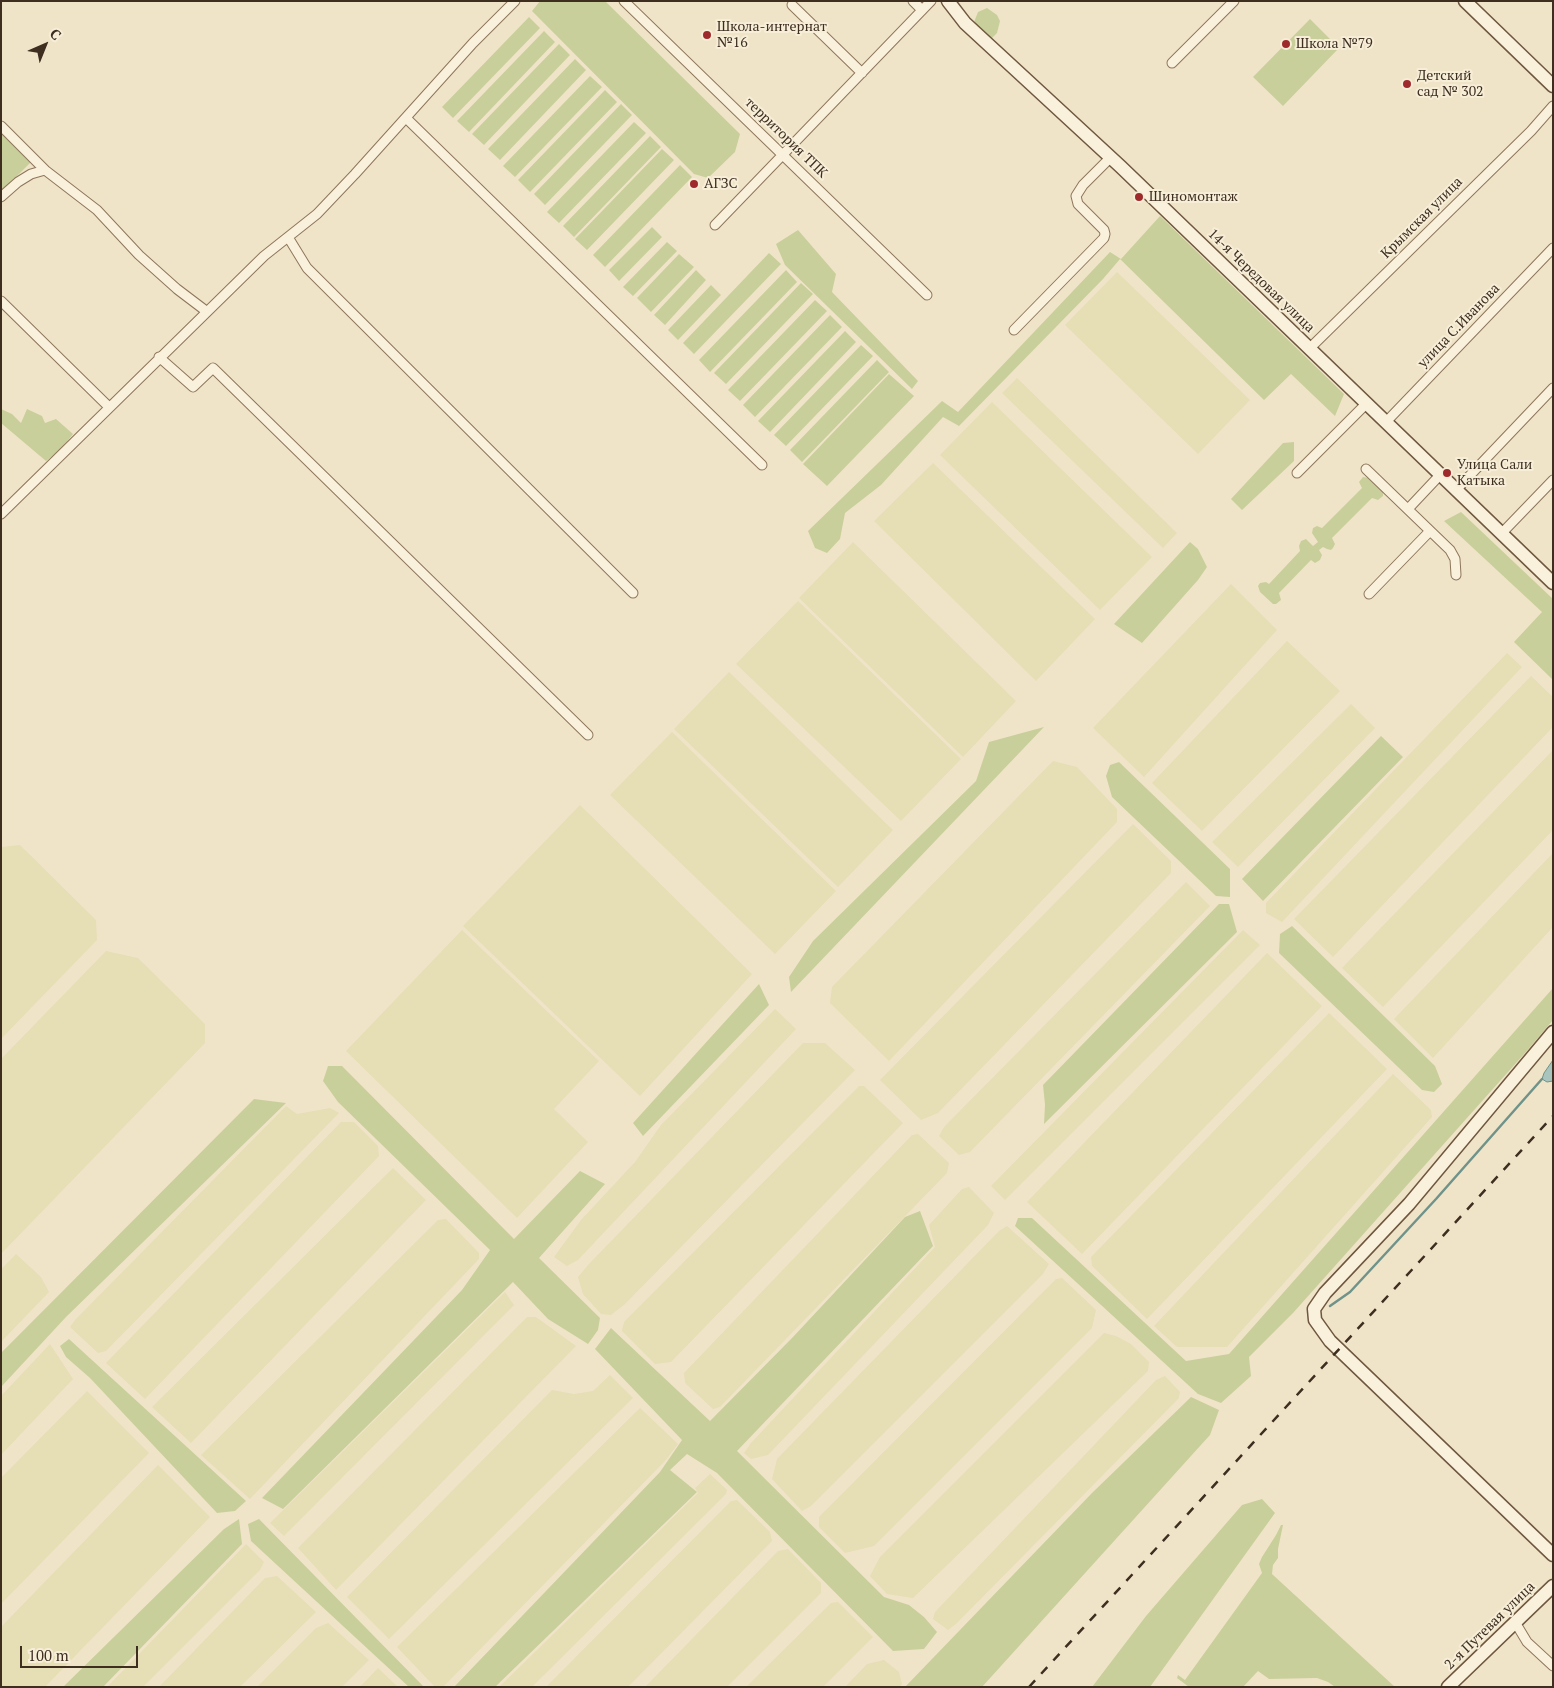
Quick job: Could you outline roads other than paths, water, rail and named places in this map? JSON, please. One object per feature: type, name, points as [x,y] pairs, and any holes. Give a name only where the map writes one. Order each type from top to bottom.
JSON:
[{"type":"main road","name":"14-я Чередовая улица","points":[[948,1],[966,23],[1110,158],[1552,581]]},
{"type":"main road","points":[[1466,1],[1553,86]]},
{"type":"main road","points":[[1553,1032],[1409,1204],[1317,1301],[1314,1309],[1314,1328],[1330,1341],[1553,1555]]},
{"type":"main road","name":"2-я Путевая улица","points":[[1448,1687],[1553,1586]]},
{"type":"street","points":[[1,514],[206,311],[264,256],[316,214],[335,195],[473,42],[514,1]]},
{"type":"street","name":"территория ТПК","points":[[624,1],[927,295]]},
{"type":"street","points":[[913,1],[922,10]]},
{"type":"street","points":[[715,224],[784,155],[931,1]]},
{"type":"street","points":[[1172,63],[1234,1]]},
{"type":"street","points":[[792,5],[862,73]]},
{"type":"street","name":"Крымская улица","points":[[1309,349],[1531,131],[1553,106]]},
{"type":"street","points":[[406,118],[762,465]]},
{"type":"street","points":[[1,126],[45,170],[98,210],[139,255],[177,289],[206,311]]},
{"type":"street","points":[[1014,330],[1104,238],[1104,230],[1078,204],[1076,196],[1083,185],[1110,158]]},
{"type":"street","points":[[1,197],[18,182],[32,174],[45,170]]},
{"type":"street","points":[[288,237],[306,268],[633,593]]},
{"type":"street","name":"улица С.Иванова","points":[[1386,422],[1553,248]]},
{"type":"street","points":[[1,301],[109,407]]},
{"type":"street","points":[[160,357],[193,387],[212,368],[588,735]]},
{"type":"street","points":[[1456,490],[1553,388]]},
{"type":"street","points":[[1297,473],[1366,404]]},
{"type":"street","points":[[1366,469],[1450,550],[1454,559],[1456,574]]},
{"type":"street","points":[[1408,509],[1440,475]]},
{"type":"street","points":[[1501,534],[1553,480]]},
{"type":"street","points":[[1369,594],[1430,531]]},
{"type":"street","points":[[1515,1622],[1527,1642],[1553,1666]]},
{"type":"water","points":[[1553,1060],[1553,1081],[1547,1082],[1542,1079]]},
{"type":"waterway","points":[[1330,1306],[1350,1292],[1436,1199],[1542,1079]]},
{"type":"railway","points":[[1029,1687],[1553,1116]]},
{"type":"place","name":"Школа-интернат №16","points":[[707,35]]},
{"type":"place","name":"Школа №79","points":[[1286,44]]},
{"type":"place","name":"Детский сад № 302","points":[[1407,84]]},
{"type":"place","name":"АГЗС","points":[[694,184]]},
{"type":"place","name":"Шиномонтаж","points":[[1139,197]]},
{"type":"place","name":"Улица Сали Катыка","points":[[1447,473]]}]
